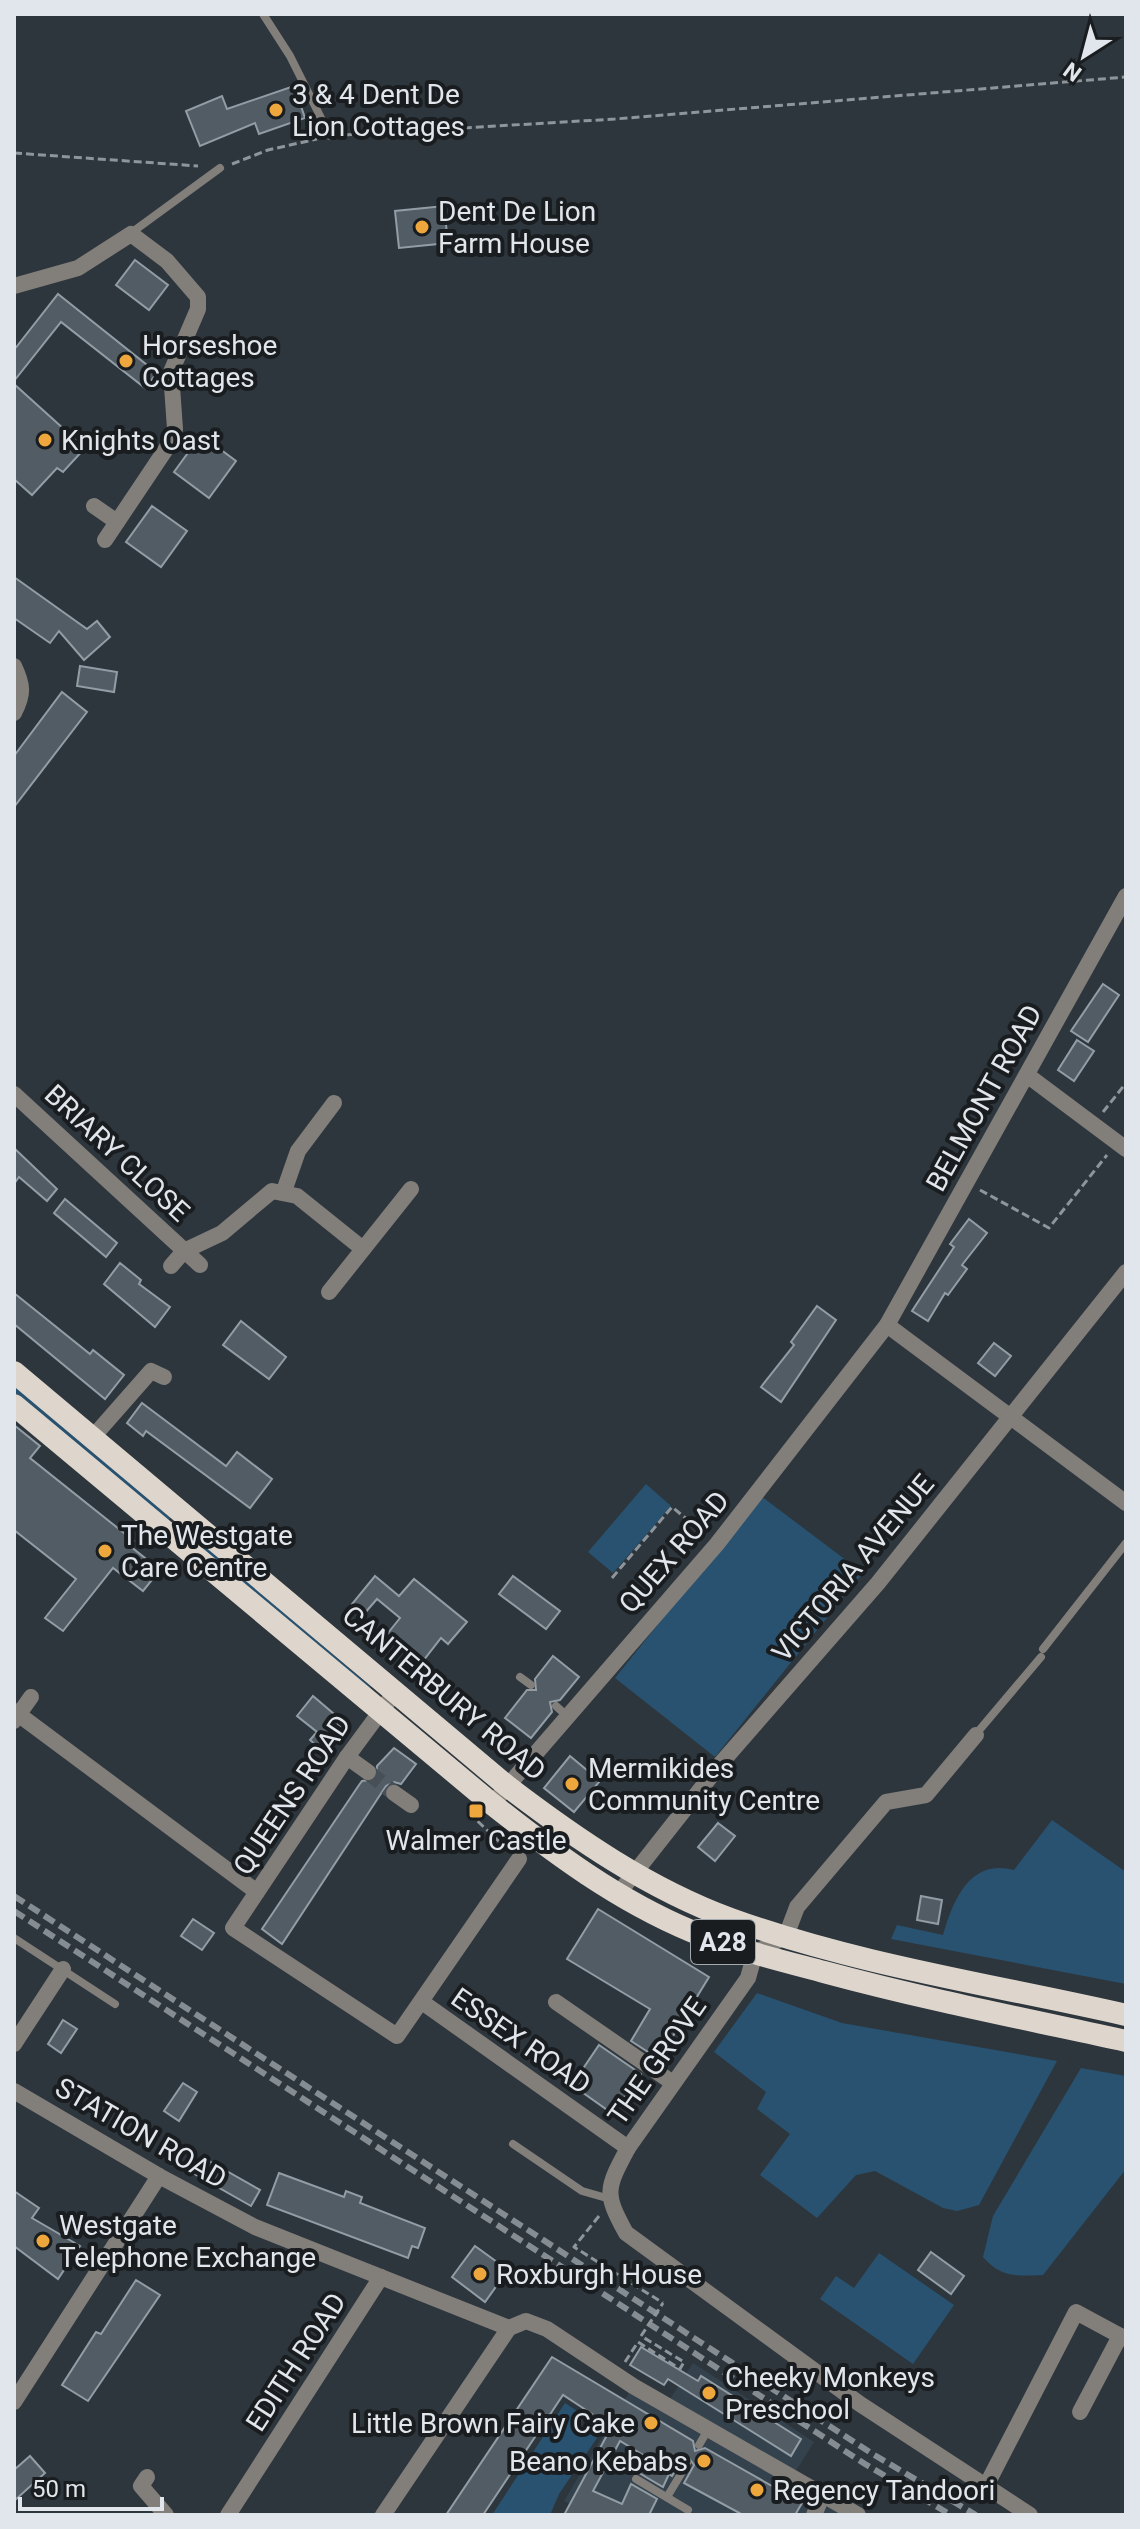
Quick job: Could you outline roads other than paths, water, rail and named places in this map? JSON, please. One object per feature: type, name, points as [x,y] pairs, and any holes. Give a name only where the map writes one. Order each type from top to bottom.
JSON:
[{"type":"highway","name":"CANTERBURY ROAD","points":[[14,1372],[507,1786],[558,1825],[632,1872],[728,1918],[786,1936],[1126,2015]]},
{"type":"highway","name":"CANTERBURY ROAD","points":[[14,1405],[492,1804],[563,1860],[618,1894],[691,1931],[755,1953],[863,1982],[1126,2041]]},
{"type":"street","points":[[14,286],[78,268],[131,234],[167,261],[198,297],[198,309],[171,372],[175,429],[166,449],[105,540]]},
{"type":"street","points":[[94,506],[117,522]]},
{"type":"street","points":[[14,666],[23,685],[14,713]]},
{"type":"street","name":"BELMONT ROAD","points":[[887,1325],[1126,896]]},
{"type":"street","points":[[1027,1075],[1121,1146]]},
{"type":"street","name":"BRIARY CLOSE","points":[[14,1094],[200,1265]]},
{"type":"street","points":[[284,1191],[298,1151],[334,1103]]},
{"type":"street","points":[[329,1292],[411,1189]]},
{"type":"street","points":[[184,1251],[222,1233],[264,1194],[284,1191],[297,1196],[363,1249]]},
{"type":"street","name":"BRIARY CLOSE","points":[[171,1266],[184,1251]]},
{"type":"street","name":"VICTORIA AVENUE","points":[[618,1894],[632,1872],[722,1762],[878,1583],[1126,1272]]},
{"type":"street","points":[[887,1325],[1126,1503]]},
{"type":"street","name":"QUEX ROAD","points":[[492,1804],[562,1711],[717,1544],[887,1325]]},
{"type":"street","points":[[93,1437],[151,1371],[164,1377]]},
{"type":"street","name":"QUEENS ROAD","points":[[233,1928],[347,1757],[395,1692]]},
{"type":"street","points":[[31,1697],[16,1716],[257,1892]]},
{"type":"street","points":[[755,1953],[786,1936],[797,1907],[886,1802],[926,1795],[976,1735]]},
{"type":"street","points":[[347,1757],[368,1772]]},
{"type":"street","points":[[394,1793],[411,1805]]},
{"type":"street","points":[[422,2002],[519,1859]]},
{"type":"street","name":"ESSEX ROAD","points":[[233,1928],[397,2036],[422,2002],[628,2148]]},
{"type":"street","name":"THE GROVE","points":[[609,2201],[612,2178],[628,2148],[748,1978],[755,1953]]},
{"type":"street","points":[[14,2044],[63,1969]]},
{"type":"street","points":[[556,2002],[673,2083]]},
{"type":"street","name":"STATION ROAD","points":[[14,2091],[159,2176],[255,2227],[509,2328]]},
{"type":"street","points":[[14,2402],[159,2176]]},
{"type":"street","points":[[609,2201],[626,2233],[860,2404],[1030,2515]]},
{"type":"street","name":"EDITH ROAD","points":[[228,2515],[381,2277]]},
{"type":"street","points":[[985,2488],[1076,2312],[1123,2337],[1080,2412]]},
{"type":"street","points":[[383,2515],[509,2328],[526,2321],[547,2329],[617,2376],[858,2515]]},
{"type":"street","points":[[147,2477],[141,2486],[166,2515]]},
{"type":"street","points":[[814,2515],[823,2494]]},
{"type":"lane","points":[[263,14],[290,56],[330,136]]},
{"type":"lane","points":[[131,234],[220,168]]},
{"type":"lane","points":[[170,1536],[186,1516]]},
{"type":"lane","points":[[976,1735],[1126,1543]]},
{"type":"lane","points":[[520,1677],[531,1685]]},
{"type":"lane","points":[[14,1938],[115,2004]]},
{"type":"lane","points":[[513,2144],[582,2191],[609,2201]]},
{"type":"lane","points":[[699,2445],[709,2428]]},
{"type":"lane","points":[[667,2497],[687,2464]]},
{"type":"lane","points":[[636,2479],[688,2510]]},
{"type":"tunnel","points":[[368,1772],[394,1793]]},
{"type":"railway","points":[[14,1896],[871,2453],[976,2515]]},
{"type":"railway","points":[[14,1911],[865,2464],[951,2515]]},
{"type":"place","name":"3 & 4 Dent De Lion Cottages","points":[[276,110]]},
{"type":"place","name":"Dent De Lion Farm House","points":[[422,227]]},
{"type":"place","name":"Horseshoe Cottages","points":[[126,361]]},
{"type":"place","name":"Knights Oast","points":[[45,440]]},
{"type":"place","name":"The Westgate Care Centre","points":[[105,1551]]},
{"type":"place","name":"Mermikides Community Centre","points":[[572,1784]]},
{"type":"place","name":"Walmer Castle","points":[[476,1811]]},
{"type":"place","name":"Westgate Telephone Exchange","points":[[43,2241]]},
{"type":"place","name":"Roxburgh House","points":[[480,2274]]},
{"type":"place","name":"Cheeky Monkeys Preschool","points":[[709,2393]]},
{"type":"place","name":"Little Brown Fairy Cake","points":[[651,2423]]},
{"type":"place","name":"Beano Kebabs","points":[[704,2461]]},
{"type":"place","name":"Regency Tandoori","points":[[757,2490]]}]
